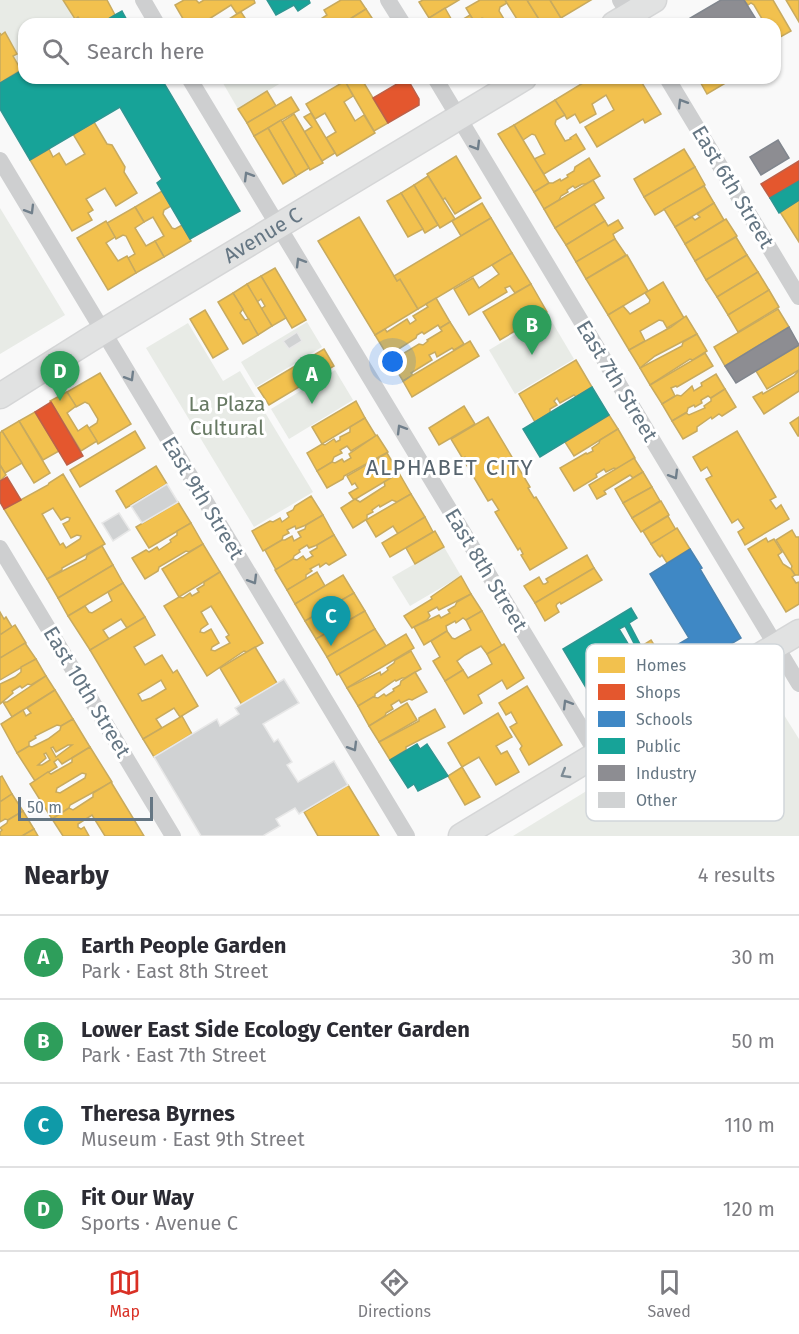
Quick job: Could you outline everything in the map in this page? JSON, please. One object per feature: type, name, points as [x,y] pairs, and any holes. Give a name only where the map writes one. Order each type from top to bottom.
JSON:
[{"type":"main road","points":[[625,16],[654,0]]},
{"type":"main road","name":"Avenue C","points":[[0,396],[514,84]]},
{"type":"main road","points":[[780,644],[799,632]]},
{"type":"main road","points":[[460,836],[586,761]]},
{"type":"street","points":[[142,0],[153,18]]},
{"type":"street","points":[[388,0],[399,18]]},
{"type":"street","name":"East 8th Street","points":[[193,84],[586,736]]},
{"type":"street","name":"East 7th Street","points":[[439,84],[776,644]]},
{"type":"street","name":"East 6th Street","points":[[671,84],[799,297]]},
{"type":"street","name":"East 9th Street","points":[[0,160],[407,836]]},
{"type":"street","name":"East 10th Street","points":[[0,548],[173,836]]},
{"type":"street","name":"East 7th Street","points":[[784,658],[799,684]]},
{"type":"green space","points":[[0,0],[63,0],[73,18],[18,18],[18,65],[13,56],[17,53],[5,33],[1,35]]},
{"type":"green space","points":[[223,84],[279,84],[238,109]]},
{"type":"green space","points":[[0,208],[65,315],[0,354]]},
{"type":"green space","points":[[548,315],[574,359],[515,394],[489,350]]},
{"type":"green space","points":[[307,322],[322,347],[256,387],[241,362]]},
{"type":"green space","name":"La Plaza Cultural","points":[[188,323],[223,381],[240,371],[313,492],[254,527],[146,348]]},
{"type":"green space","points":[[335,370],[353,400],[289,439],[271,409]]},
{"type":"green space","points":[[444,547],[461,576],[410,606],[392,577]]},
{"type":"green space","points":[[784,715],[799,739],[799,836],[513,836],[586,791],[586,821],[784,821]]},
{"type":"building: Homes","points":[[63,0],[107,0],[115,15],[110,18],[74,18]]},
{"type":"building: Homes","points":[[184,0],[196,0],[199,3],[204,0],[254,0],[255,3],[237,14],[231,5],[211,18],[183,18],[175,5]]},
{"type":"building: Homes","points":[[341,0],[360,0],[366,9],[352,18],[322,18],[327,15],[324,10]]},
{"type":"building: Homes","points":[[459,0],[429,18],[419,2]]},
{"type":"building: Homes","points":[[480,0],[505,0],[507,3],[500,7],[499,11],[503,18],[472,18],[466,8]]},
{"type":"building: Homes","points":[[505,0],[527,0],[538,18],[516,18]]},
{"type":"building: Homes","points":[[527,0],[550,0],[561,18],[538,18]]},
{"type":"building: Homes","points":[[550,0],[591,0],[561,18]]},
{"type":"building: Homes","points":[[744,0],[773,0],[791,31],[781,37],[781,18],[762,18],[754,5],[751,3],[748,5]]},
{"type":"building: Homes","points":[[786,0],[799,0],[799,22]]},
{"type":"building: Homes","points":[[445,8],[451,18],[429,18]]},
{"type":"building: Homes","points":[[366,9],[372,18],[352,18]]},
{"type":"building: Homes","points":[[241,12],[245,18],[231,18]]},
{"type":"building: Homes","points":[[5,32],[17,54],[13,56],[18,65],[18,72],[0,83],[0,33],[1,35]]},
{"type":"building: Homes","points":[[340,84],[347,84],[353,96],[344,102],[355,121],[364,115],[375,133],[337,156],[326,138],[336,132],[325,113],[315,119],[306,104]]},
{"type":"building: Homes","points":[[347,84],[365,84],[388,123],[374,131]]},
{"type":"building: Homes","points":[[581,84],[643,84],[661,114],[645,123],[643,119],[597,147],[585,127],[614,110],[606,95],[592,104],[596,114],[580,123],[575,114],[567,119],[555,100]]},
{"type":"building: Homes","points":[[701,84],[724,84],[707,94]]},
{"type":"building: Homes","points":[[267,91],[276,106],[247,123],[238,109]]},
{"type":"building: Homes","points":[[291,97],[299,110],[254,136],[247,123]]},
{"type":"building: Homes","points":[[555,100],[565,115],[556,120],[555,124],[565,141],[576,134],[585,149],[544,174],[534,159],[545,154],[535,135],[532,134],[523,140],[514,125]]},
{"type":"building: Homes","points":[[311,113],[335,153],[322,161],[304,132],[312,127],[304,117]]},
{"type":"building: Homes","points":[[294,114],[323,163],[310,170],[282,122]]},
{"type":"building: Homes","points":[[281,120],[309,168],[296,176],[268,128]]},
{"type":"building: Homes","points":[[94,122],[107,144],[112,145],[125,167],[124,172],[137,193],[116,206],[105,188],[86,199],[93,210],[88,213],[92,220],[72,231],[30,160],[49,149],[53,157],[59,153],[66,165],[85,154],[73,134]]},
{"type":"building: Homes","points":[[514,125],[549,183],[534,192],[498,134]]},
{"type":"building: Homes","points":[[268,128],[296,176],[283,184],[254,136]]},
{"type":"building: Homes","points":[[684,149],[695,167],[644,197],[634,179]]},
{"type":"building: Homes","points":[[456,156],[481,198],[455,214],[445,198],[443,200],[427,174]]},
{"type":"building: Homes","points":[[589,158],[600,176],[586,184],[575,188],[573,186],[559,200],[544,209],[534,192],[549,183],[568,177],[567,175],[574,171],[575,167]]},
{"type":"building: Homes","points":[[695,167],[705,185],[655,215],[644,197]]},
{"type":"building: Homes","points":[[428,176],[455,219],[440,228],[414,185]]},
{"type":"building: Homes","points":[[593,180],[604,198],[555,228],[544,209]]},
{"type":"building: Homes","points":[[414,185],[438,225],[425,233],[401,193]]},
{"type":"building: Homes","points":[[704,186],[714,203],[675,227],[664,209]]},
{"type":"building: Homes","points":[[162,191],[171,206],[164,210],[163,214],[172,228],[175,229],[182,225],[191,241],[164,257],[155,241],[164,236],[153,217],[144,222],[135,207]]},
{"type":"building: Homes","points":[[401,193],[423,229],[408,237],[387,201]]},
{"type":"building: Homes","points":[[799,200],[799,242],[780,212]]},
{"type":"building: Homes","points":[[482,203],[491,218],[461,236],[452,221]]},
{"type":"building: Homes","points":[[714,203],[724,220],[685,244],[675,227],[692,217],[695,220],[700,217],[697,214]]},
{"type":"building: Homes","points":[[594,204],[605,221],[566,245],[555,228]]},
{"type":"building: Homes","points":[[135,207],[144,222],[135,228],[146,246],[155,241],[164,257],[136,273],[128,258],[135,254],[126,236],[123,235],[116,239],[107,223]]},
{"type":"building: Homes","points":[[359,217],[397,281],[400,279],[418,309],[375,335],[318,241]]},
{"type":"building: Homes","points":[[491,218],[512,253],[418,309],[400,279],[397,281],[394,276]]},
{"type":"building: Homes","points":[[726,219],[737,236],[695,261],[685,244]]},
{"type":"building: Homes","points":[[618,220],[623,228],[613,234],[615,239],[576,262],[566,245],[605,221],[608,226]]},
{"type":"building: Homes","points":[[106,221],[115,237],[106,243],[118,261],[127,256],[136,273],[108,290],[77,238]]},
{"type":"building: Homes","points":[[736,237],[747,255],[706,280],[695,261]]},
{"type":"building: Homes","points":[[615,239],[626,255],[586,279],[576,262]]},
{"type":"building: Homes","points":[[512,253],[531,284],[515,293],[510,286],[505,288],[507,292],[469,315],[454,289],[473,278],[479,288],[499,274],[492,265]]},
{"type":"building: Homes","points":[[627,255],[648,291],[608,315],[586,279]]},
{"type":"building: Homes","points":[[747,255],[758,272],[717,297],[706,280]]},
{"type":"building: Homes","points":[[275,268],[306,320],[292,328],[261,276]]},
{"type":"building: Homes","points":[[758,272],[769,290],[728,315],[717,297]]},
{"type":"building: Homes","points":[[261,276],[286,318],[272,326],[261,309],[265,306],[261,299],[257,302],[247,284]]},
{"type":"building: Homes","points":[[663,282],[684,318],[667,328],[663,321],[659,320],[640,331],[645,341],[629,350],[608,315],[623,306],[630,314],[649,303],[650,300],[645,293]]},
{"type":"building: Homes","points":[[247,284],[272,326],[258,335],[233,293]]},
{"type":"building: Homes","points":[[531,284],[547,312],[500,340],[483,312]]},
{"type":"building: Homes","points":[[769,290],[779,307],[738,332],[728,315]]},
{"type":"building: Homes","points":[[233,293],[243,309],[240,313],[245,320],[249,319],[258,335],[243,344],[218,302]]},
{"type":"building: Homes","points":[[436,298],[450,322],[440,328],[438,325],[424,334],[422,332],[389,358],[375,335],[385,329],[387,332],[407,319],[410,324],[416,320],[413,316],[428,307],[426,304]]},
{"type":"building: Homes","points":[[778,309],[789,327],[725,366],[714,347]]},
{"type":"building: Homes","points":[[205,310],[228,349],[213,358],[190,319]]},
{"type":"building: Homes","points":[[686,316],[697,334],[655,356],[640,368],[629,350]]},
{"type":"building: Homes","points":[[450,322],[464,344],[437,357],[435,352],[429,355],[432,360],[403,381],[389,358],[399,352],[401,355],[419,344],[423,345],[442,331],[440,328]]},
{"type":"building: Homes","points":[[697,334],[707,351],[693,360],[690,359],[650,385],[640,368],[682,346],[683,342]]},
{"type":"building: Homes","points":[[470,341],[479,356],[412,397],[403,381]]},
{"type":"building: Homes","points":[[799,345],[799,370],[767,389],[756,371]]},
{"type":"building: Homes","points":[[324,349],[334,366],[269,405],[258,388]]},
{"type":"building: Homes","points":[[705,353],[713,366],[677,387],[671,388],[675,396],[662,404],[650,385]]},
{"type":"building: Homes","points":[[576,360],[592,387],[560,403],[557,398],[554,401],[557,405],[550,409],[550,413],[535,422],[519,394]]},
{"type":"building: Homes","points":[[799,370],[799,391],[764,414],[753,397],[762,392],[763,394],[794,376]]},
{"type":"building: Homes","points":[[100,373],[131,424],[98,444],[89,428],[97,423],[98,419],[89,404],[85,402],[76,407],[67,392]]},
{"type":"building: Homes","points":[[716,374],[725,389],[711,398],[708,396],[701,400],[702,403],[688,408],[687,412],[672,421],[662,404],[677,395],[681,396],[692,386],[694,391],[702,386],[701,383]]},
{"type":"building: Homes","points":[[725,389],[736,407],[722,416],[719,414],[712,419],[711,417],[697,427],[697,431],[683,439],[672,421],[686,413],[689,415],[705,408],[704,406],[711,401],[711,398]]},
{"type":"building: Homes","points":[[67,392],[76,406],[67,413],[78,431],[87,425],[97,441],[81,451],[50,401]]},
{"type":"building: Homes","points":[[356,401],[365,418],[322,444],[312,427]]},
{"type":"building: Homes","points":[[464,406],[475,424],[439,445],[429,428]]},
{"type":"building: Homes","points":[[35,412],[59,451],[43,460],[19,421]]},
{"type":"building: Homes","points":[[609,415],[618,429],[574,456],[565,442]]},
{"type":"building: Homes","points":[[488,417],[530,487],[528,488],[534,498],[536,497],[567,548],[530,570],[521,555],[523,554],[520,548],[518,550],[495,512],[499,510],[492,499],[488,501],[466,464],[468,463],[465,457],[463,459],[451,439]]},
{"type":"building: Homes","points":[[799,417],[799,436],[798,436],[790,423]]},
{"type":"building: Homes","points":[[365,418],[376,436],[351,451],[347,446],[340,450],[342,453],[317,471],[307,453],[334,439],[336,442],[340,440],[340,437],[350,432],[350,427]]},
{"type":"building: Homes","points":[[19,421],[50,473],[34,483],[2,431]]},
{"type":"building: Homes","points":[[618,429],[635,458],[617,469],[606,472],[604,469],[596,474],[597,477],[574,491],[560,468],[593,451],[592,448],[600,440]]},
{"type":"building: Homes","points":[[2,431],[22,463],[5,473],[0,465],[0,433]]},
{"type":"building: Homes","points":[[135,431],[145,448],[80,487],[70,470]]},
{"type":"building: Homes","points":[[737,431],[776,497],[770,500],[776,509],[781,505],[789,519],[745,545],[738,532],[744,528],[738,519],[732,523],[706,479],[712,476],[707,467],[701,471],[693,457]]},
{"type":"building: Homes","points":[[377,435],[388,452],[327,488],[317,471],[332,462],[335,463],[342,459],[344,462],[351,458],[349,454]]},
{"type":"building: Homes","points":[[387,453],[399,473],[354,500],[349,493],[358,488],[355,483],[352,485],[347,476]]},
{"type":"building: Homes","points":[[634,458],[643,472],[633,478],[630,475],[604,491],[606,494],[597,499],[589,485]]},
{"type":"building: Homes","points":[[0,465],[6,475],[0,481]]},
{"type":"building: Homes","points":[[156,466],[167,484],[126,508],[116,491]]},
{"type":"building: Homes","points":[[643,472],[652,487],[623,503],[615,489]]},
{"type":"building: Homes","points":[[399,473],[411,494],[397,502],[392,500],[380,507],[379,505],[367,515],[367,519],[353,528],[341,508],[355,499],[360,502],[385,486],[384,482]]},
{"type":"building: Homes","points":[[63,474],[105,544],[47,579],[4,509]],"holes":[[[53,508],[61,520],[70,518],[63,524],[71,538],[81,536],[66,548],[63,543],[60,545],[42,514]]]},
{"type":"building: Homes","points":[[652,487],[660,501],[632,518],[623,503]]},
{"type":"building: Homes","points":[[411,494],[425,517],[398,534],[393,526],[376,537],[366,520]]},
{"type":"building: Homes","points":[[311,496],[323,515],[306,525],[296,529],[295,526],[287,530],[289,533],[283,536],[282,540],[263,551],[252,531],[280,518],[282,522],[289,517],[287,513]]},
{"type":"building: Homes","points":[[661,501],[669,515],[641,532],[632,518]]},
{"type":"building: Homes","points":[[178,502],[191,523],[149,548],[136,527]]},
{"type":"building: Homes","points":[[323,515],[334,535],[309,548],[307,545],[299,550],[300,552],[293,559],[276,570],[265,550],[292,536],[294,541],[301,537],[298,532]]},
{"type":"building: Homes","points":[[668,516],[676,530],[651,544],[643,531]]},
{"type":"building: Homes","points":[[425,517],[433,532],[390,557],[382,543]]},
{"type":"building: Homes","points":[[191,523],[203,544],[159,567],[158,571],[145,579],[132,558],[146,550],[149,552],[157,547],[159,550],[171,542],[170,540],[177,535],[177,531]]},
{"type":"building: Homes","points":[[677,528],[690,549],[667,563],[651,544]]},
{"type":"building: Homes","points":[[792,530],[796,537],[799,537],[799,575],[795,575],[791,569],[792,566],[776,540]]},
{"type":"building: Homes","points":[[435,531],[444,547],[415,564],[406,548]]},
{"type":"building: Homes","points":[[334,535],[346,555],[329,565],[326,563],[320,567],[319,564],[310,569],[312,571],[306,575],[306,579],[287,590],[275,570],[293,559],[297,560],[303,556],[306,560],[313,556],[310,552],[317,548],[317,545]]},
{"type":"building: Homes","points":[[766,538],[768,542],[774,539],[782,552],[778,555],[783,564],[791,569],[796,583],[799,582],[799,604],[786,612],[748,549]]},
{"type":"building: Homes","points":[[203,544],[220,572],[179,597],[162,569]]},
{"type":"building: Homes","points":[[102,546],[113,565],[58,598],[47,579],[86,559],[87,555]]},
{"type":"building: Homes","points":[[587,555],[594,568],[535,603],[524,586],[539,577],[545,584],[548,582],[546,579]]},
{"type":"building: Homes","points":[[113,565],[123,583],[68,616],[58,598]]},
{"type":"building: Homes","points":[[594,568],[602,580],[561,604],[560,602],[557,604],[559,612],[545,621],[535,603]]},
{"type":"building: Homes","points":[[220,572],[263,643],[247,652],[244,651],[207,676],[164,606],[179,597],[183,598],[190,593],[192,596],[199,592],[197,589],[204,585],[204,582]],"holes":[[[211,606],[229,635],[226,637],[230,643],[215,651],[211,650],[219,643],[211,629],[204,633],[200,632],[208,624],[201,612]]]},
{"type":"building: Homes","points":[[317,572],[325,586],[295,604],[287,590]]},
{"type":"building: Homes","points":[[343,575],[354,593],[305,621],[295,604]]},
{"type":"building: Homes","points":[[461,576],[471,594],[439,610],[437,607],[428,612],[430,616],[427,620],[412,628],[404,616],[432,599],[431,597]]},
{"type":"building: Homes","points":[[123,583],[145,617],[127,628],[121,619],[103,630],[109,639],[90,650],[68,616],[85,606],[92,613],[112,601],[108,592]]},
{"type":"building: Homes","points":[[354,593],[365,611],[316,639],[305,621]]},
{"type":"building: Homes","points":[[471,594],[482,611],[466,620],[463,618],[446,626],[447,631],[424,645],[414,627],[439,615],[441,618],[450,613],[448,610]]},
{"type":"building: Homes","points":[[365,611],[375,629],[327,657],[316,639]]},
{"type":"building: Homes","points":[[482,611],[502,646],[487,654],[481,646],[465,655],[457,661],[463,670],[445,681],[433,661],[440,657],[431,641],[447,631],[455,639],[471,630],[466,620]]},
{"type":"building: Homes","points":[[0,612],[12,627],[0,635]]},
{"type":"building: Homes","points":[[145,617],[155,635],[134,647],[145,665],[162,655],[173,673],[177,670],[198,706],[180,717],[174,708],[156,719],[162,728],[143,739],[90,650]],"holes":[[[161,680],[166,689],[142,701],[138,694]]]},
{"type":"building: Homes","points":[[15,625],[26,643],[0,658],[0,635]]},
{"type":"building: Homes","points":[[375,629],[386,646],[337,675],[327,657]]},
{"type":"building: Homes","points":[[406,634],[414,648],[347,688],[339,674]]},
{"type":"building: Homes","points":[[25,643],[36,659],[0,680],[0,658]]},
{"type":"building: Homes","points":[[504,644],[524,678],[507,689],[502,680],[478,695],[482,703],[464,714],[445,681],[463,670],[468,678],[492,664],[487,654]]},
{"type":"building: Homes","points":[[255,647],[277,683],[242,705],[220,668]]},
{"type":"building: Homes","points":[[411,651],[421,669],[405,678],[395,680],[358,706],[347,688],[380,672],[381,675],[395,660]]},
{"type":"building: Homes","points":[[36,659],[46,676],[31,685],[28,684],[22,688],[20,686],[0,704],[0,684],[15,677],[21,672],[21,667]]},
{"type":"building: Homes","points":[[415,672],[427,692],[412,700],[401,703],[399,700],[391,705],[393,709],[385,716],[369,726],[358,706],[373,697],[378,698],[384,694],[386,696],[400,685],[401,681]]},
{"type":"building: Homes","points":[[46,676],[55,690],[12,717],[3,702],[7,702]]},
{"type":"building: Homes","points":[[527,686],[562,745],[529,765],[520,749],[522,746],[510,727],[517,723],[511,712],[506,715],[499,703]]},
{"type":"building: Homes","points":[[55,690],[73,719],[35,736],[36,738],[29,742],[29,746],[17,753],[1,724],[23,710],[26,716],[31,713],[27,708]]},
{"type":"building: Homes","points":[[407,703],[417,720],[379,742],[369,726]]},
{"type":"building: Homes","points":[[435,709],[445,727],[406,747],[406,750],[390,760],[379,742],[419,721],[419,718]]},
{"type":"building: Homes","points":[[498,713],[512,737],[496,746],[501,754],[507,751],[519,772],[496,785],[479,757],[462,767],[448,743]]},
{"type":"building: Homes","points":[[182,716],[192,734],[154,757],[143,739]]},
{"type":"building: Homes","points":[[73,719],[90,747],[62,764],[58,759],[54,762],[57,767],[35,781],[17,753],[48,739],[60,730],[61,726]],"holes":[[[72,745],[56,757],[51,748],[53,747],[56,752]],[[46,753],[50,760],[38,765],[46,758],[44,754]]]},
{"type":"building: Homes","points":[[90,747],[112,782],[70,805],[52,819],[30,784],[48,772],[51,774],[72,762],[72,758]],"holes":[[[82,773],[86,774],[85,778],[60,793],[56,792],[57,788]]]},
{"type":"building: Homes","points":[[462,767],[480,797],[465,805],[448,776]]},
{"type":"building: Homes","points":[[2,776],[12,794],[0,802],[0,777]]},
{"type":"building: Homes","points":[[111,782],[144,836],[105,836],[92,815],[78,824],[81,829],[84,827],[89,836],[63,836],[52,819],[69,808],[73,810],[93,797],[93,793]]},
{"type":"building: Homes","points":[[348,785],[379,836],[318,836],[304,812]]},
{"type":"building: Homes","points":[[12,794],[23,811],[0,822],[0,802]]},
{"type":"building: Homes","points":[[23,811],[34,829],[22,836],[0,836],[2,830],[0,828]]},
{"type":"building: Homes","points":[[34,829],[38,836],[22,836]]},
{"type":"building: Shops","points":[[397,84],[410,84],[419,99],[419,105],[388,123],[373,98]]},
{"type":"building: Shops","points":[[799,161],[799,181],[770,198],[761,184]]},
{"type":"building: Shops","points":[[51,402],[83,456],[67,465],[35,412]]},
{"type":"building: Shops","points":[[7,477],[21,500],[4,509],[0,502],[0,481]]},
{"type":"building: Schools","points":[[690,549],[741,638],[731,644],[679,644],[689,638],[650,574]]},
{"type":"building: Public","points":[[267,0],[309,0],[310,3],[298,11],[294,5],[276,15]]},
{"type":"building: Public","points":[[122,11],[126,18],[110,18]]},
{"type":"building: Public","points":[[18,72],[18,84],[165,84],[240,211],[190,239],[157,183],[162,179],[120,107],[30,160],[0,109],[0,83]]},
{"type":"building: Public","points":[[799,181],[799,200],[779,213],[770,198]]},
{"type":"building: Public","points":[[592,387],[609,415],[540,457],[523,429]]},
{"type":"building: Public","points":[[631,608],[637,618],[629,623],[640,644],[634,644],[625,626],[619,629],[628,644],[586,644],[586,688],[563,649]]},
{"type":"building: Public","points":[[417,744],[420,749],[427,744],[448,776],[418,791],[414,784],[408,788],[390,760]]},
{"type":"building: Industry","points":[[721,0],[744,0],[755,18],[690,18]]},
{"type":"building: Industry","points":[[778,140],[789,158],[761,175],[750,157]]},
{"type":"building: Industry","points":[[789,327],[799,345],[736,383],[725,366]]},
{"type":"building: Other","points":[[297,332],[302,341],[289,349],[283,341]]},
{"type":"building: Other","points":[[167,484],[178,502],[142,523],[131,506]]},
{"type":"building: Other","points":[[119,513],[130,530],[113,541],[102,523]]},
{"type":"building: Other","points":[[284,679],[299,703],[263,724],[274,742],[278,739],[292,762],[287,765],[298,782],[334,761],[348,785],[299,814],[295,808],[276,819],[280,826],[263,836],[201,836],[154,757],[217,719],[220,726],[239,714],[235,708]]},
{"type":"place","name":"Lower East Side Ecology Center Garden","points":[[532,355]]},
{"type":"place","name":"Fit Our Way","points":[[60,401]]},
{"type":"place","name":"Earth People Garden","points":[[312,404]]},
{"type":"place","name":"Theresa Byrnes","points":[[331,646]]},
{"type":"district","name":"ALPHABET CITY","points":[[450,467]]}]
